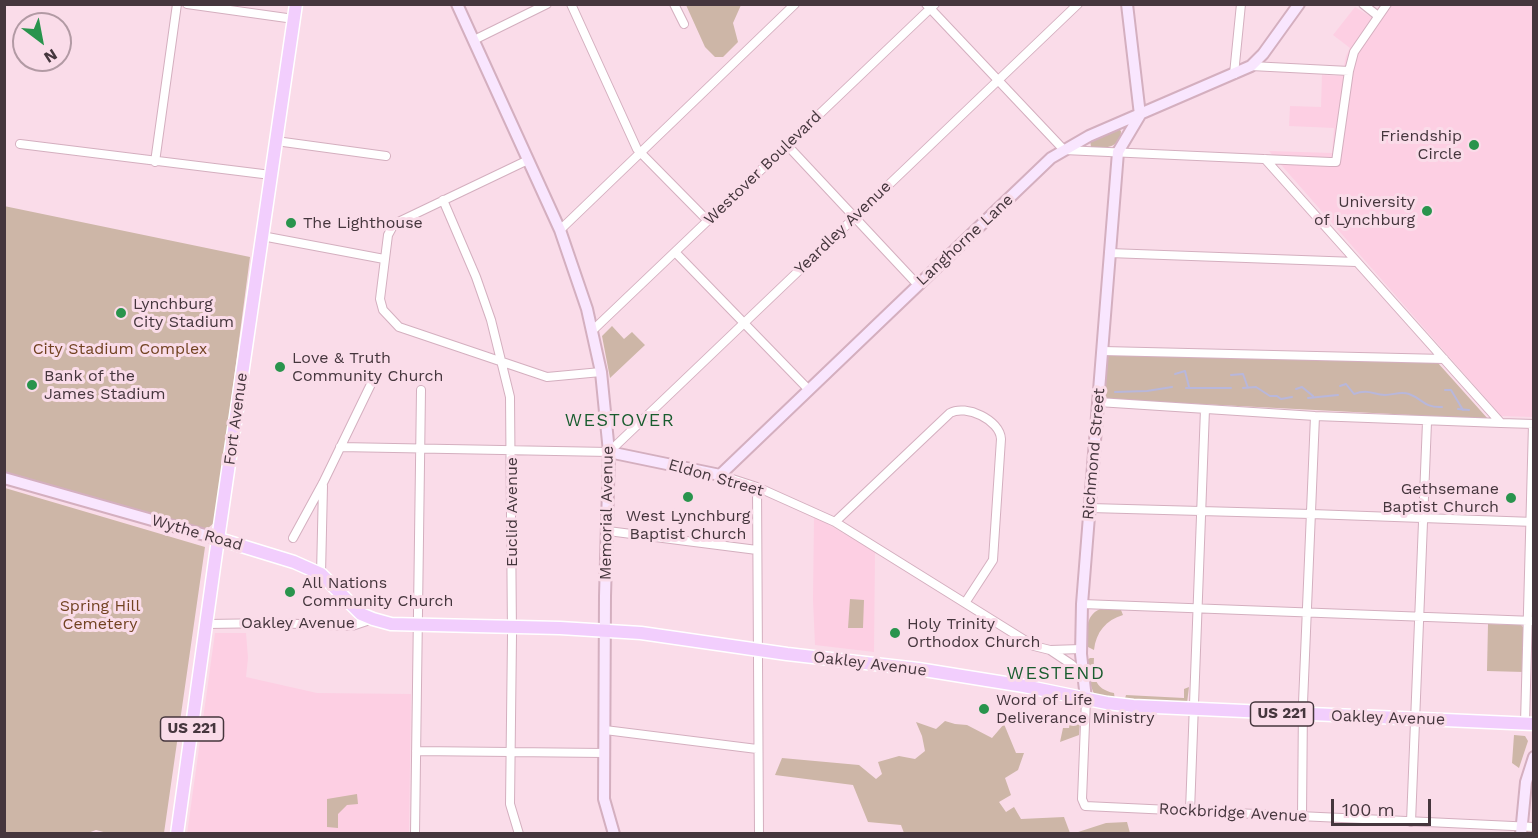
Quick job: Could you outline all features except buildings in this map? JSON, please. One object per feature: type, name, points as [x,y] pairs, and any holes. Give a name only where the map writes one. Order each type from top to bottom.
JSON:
[{"type":"main road","name":"Fort Avenue","points":[[177,834],[296,4]]},
{"type":"main road","name":"Wythe Road","points":[[219,539],[294,562],[321,574],[361,614],[373,620]]},
{"type":"main road","name":"Oakley Avenue","points":[[373,620],[418,626],[605,630],[918,669],[1133,706],[1529,723]]},
{"type":"street","points":[[155,162],[177,4]]},
{"type":"street","points":[[187,4],[294,19]]},
{"type":"street","name":"Memorial Avenue","points":[[457,4],[560,230],[577,276],[601,372],[609,452],[604,799],[614,834]]},
{"type":"street","points":[[474,40],[547,4]]},
{"type":"street","points":[[571,4],[637,149],[708,221]]},
{"type":"street","points":[[674,4],[684,24]]},
{"type":"street","points":[[560,230],[795,4]]},
{"type":"street","name":"Yeardley Avenue","points":[[609,452],[1078,4]]},
{"type":"street","points":[[1127,4],[1140,115]]},
{"type":"street","points":[[1234,75],[1241,4]]},
{"type":"street","points":[[1251,66],[1263,54],[1299,4]]},
{"type":"street","points":[[1363,4],[1378,16]]},
{"type":"street","points":[[930,6],[1064,150],[1336,162],[1349,70],[1354,52],[1387,4]]},
{"type":"street","name":"Westover Boulevard","points":[[592,331],[930,6]]},
{"type":"street","points":[[1251,66],[1349,70]]},
{"type":"street","name":"Langhorne Lane","points":[[720,475],[1051,158],[1089,136],[1251,66]]},
{"type":"street","name":"Richmond Street","points":[[1082,799],[1086,699],[1081,649],[1082,604],[1109,253],[1118,152],[1140,115]]},
{"type":"street","points":[[276,141],[386,156]]},
{"type":"street","points":[[20,144],[271,176]]},
{"type":"street","points":[[787,145],[917,284]]},
{"type":"street","points":[[1265,159],[1501,423]]},
{"type":"street","points":[[528,160],[394,224],[388,235],[384,260],[380,299],[383,310],[399,327],[547,377],[601,372]]},
{"type":"street","name":"Euclid Avenue","points":[[443,200],[476,277],[491,320],[510,396],[512,449],[510,804],[519,834]]},
{"type":"street","points":[[262,236],[384,260]]},
{"type":"street","points":[[675,252],[808,389]]},
{"type":"street","points":[[1109,253],[1356,262]]},
{"type":"street","points":[[1103,351],[1444,359]]},
{"type":"street","points":[[293,538],[323,483],[372,382]]},
{"type":"street","points":[[415,834],[421,390]]},
{"type":"street","points":[[1098,402],[1427,422],[1533,424],[1529,723]]},
{"type":"street","points":[[1190,811],[1205,409]]},
{"type":"street","points":[[836,522],[950,412],[965,410],[992,421],[1000,430],[1001,439],[993,560],[965,603]]},
{"type":"street","points":[[1302,816],[1315,416]]},
{"type":"street","points":[[1411,822],[1427,422]]},
{"type":"street","name":"Eldon Street","points":[[340,447],[609,452],[720,475],[757,487],[836,522],[1034,646],[1050,650],[1081,649]]},
{"type":"street","name":"Wythe Road","points":[[4,478],[219,539]]},
{"type":"street","points":[[321,574],[323,483]]},
{"type":"street","points":[[757,487],[759,834]]},
{"type":"street","points":[[1090,508],[1532,522]]},
{"type":"street","points":[[608,531],[757,550]]},
{"type":"street","points":[[1082,604],[1531,621]]},
{"type":"street","name":"Oakley Avenue","points":[[207,624],[359,625],[373,620]]},
{"type":"street","name":"Eldon Street","points":[[1050,650],[1083,675]]},
{"type":"street","points":[[604,730],[757,749]]},
{"type":"street","points":[[416,751],[604,753]]},
{"type":"street","points":[[1521,830],[1526,782],[1533,758]]},
{"type":"street","name":"Rockbridge Avenue","points":[[1082,799],[1085,806],[1092,808],[1302,816],[1521,830],[1533,827]]},
{"type":"shaded area","name":"University of Lynchburg","points":[[1380,5],[1533,5],[1533,417],[1501,416],[1269,151],[1332,153],[1334,128],[1289,126],[1290,106],[1321,107],[1322,75],[1342,76],[1350,48],[1333,35],[1355,7],[1371,17]]},
{"type":"shaded area","points":[[816,517],[875,552],[874,652],[815,645],[813,600],[814,518]]},
{"type":"shaded area","points":[[215,633],[246,633],[248,658],[246,677],[317,693],[411,694],[409,833],[187,834]]},
{"type":"green space","points":[[686,5],[741,5],[733,23],[738,42],[723,57],[715,57],[705,47]]},
{"type":"green space","points":[[1118,128],[1121,131],[1115,144],[1101,148],[1091,147],[1090,140]]},
{"type":"green space","name":"City Stadium Complex","points":[[4,206],[250,257],[215,522],[207,529],[198,530],[5,474]]},
{"type":"green space","points":[[612,326],[624,339],[632,332],[645,345],[610,378],[602,336]]},
{"type":"green space","points":[[1105,354],[1438,363],[1488,419],[1104,399]]},
{"type":"green space","name":"Spring Hill Cemetery","points":[[5,488],[205,547],[164,833],[111,834],[96,830],[85,834],[5,833]]},
{"type":"green space","points":[[850,599],[864,600],[863,628],[848,628]]},
{"type":"green space","points":[[1100,609],[1121,610],[1123,615],[1112,620],[1103,628],[1094,650],[1088,647],[1088,625],[1091,616]]},
{"type":"green space","points":[[1488,624],[1521,625],[1524,628],[1524,672],[1487,671]]},
{"type":"green space","points":[[1094,658],[1096,681],[1102,688],[1114,693],[1115,700],[1094,694],[1089,681],[1087,660]]},
{"type":"green space","points":[[1189,687],[1187,703],[1124,702],[1126,695],[1184,698],[1184,689]]},
{"type":"green space","points":[[945,721],[967,725],[992,738],[1004,724],[1016,753],[1024,753],[1018,770],[1005,778],[1011,795],[999,802],[1006,812],[1014,807],[1021,819],[1064,817],[1070,833],[904,833],[901,825],[868,822],[853,785],[775,775],[782,758],[859,765],[876,779],[882,774],[878,762],[899,756],[915,759],[925,751],[916,722],[936,729]]},
{"type":"green space","points":[[1070,721],[1080,722],[1079,735],[1060,742],[1063,728],[1069,728]]},
{"type":"green space","points":[[1514,735],[1525,736],[1528,741],[1519,768],[1512,763]]},
{"type":"green space","points":[[357,794],[358,804],[347,805],[338,814],[338,828],[327,827],[327,799]]},
{"type":"green space","points":[[1127,822],[1130,833],[1075,833],[1106,823]]},
{"type":"waterway","points":[[1175,374],[1185,371],[1189,387]]},
{"type":"waterway","points":[[1231,375],[1243,374],[1248,388]]},
{"type":"waterway","points":[[1340,386],[1346,384],[1354,394],[1363,392],[1385,395],[1406,393],[1427,405],[1442,407]]},
{"type":"waterway","points":[[1115,392],[1147,391],[1172,387]]},
{"type":"waterway","points":[[1243,388],[1256,387],[1270,396],[1277,396],[1281,399],[1292,397]]},
{"type":"waterway","points":[[1296,389],[1302,387],[1313,396]]},
{"type":"waterway","points":[[1186,388],[1231,388]]},
{"type":"waterway","points":[[1445,390],[1451,390],[1463,410]]},
{"type":"waterway","points":[[1308,398],[1338,395]]},
{"type":"waterway","points":[[1458,409],[1469,410]]},
{"type":"place","name":"Friendship Circle","points":[[1474,145]]},
{"type":"place","name":"University of Lynchburg","points":[[1427,211]]},
{"type":"place","name":"The Lighthouse","points":[[291,223]]},
{"type":"place","name":"Lynchburg City Stadium","points":[[121,313]]},
{"type":"place","name":"Love & Truth Community Church","points":[[280,367]]},
{"type":"place","name":"Bank of the James Stadium","points":[[32,385]]},
{"type":"place","name":"West Lynchburg Baptist Church","points":[[688,497]]},
{"type":"place","name":"Gethsemane Baptist Church","points":[[1511,498]]},
{"type":"place","name":"All Nations Community Church","points":[[290,592]]},
{"type":"place","name":"Holy Trinity Orthodox Church","points":[[895,633]]},
{"type":"place","name":"Word of Life Deliverance Ministry","points":[[984,709]]},
{"type":"district","name":"WESTOVER","points":[[620,421]]},
{"type":"district","name":"WESTEND","points":[[1056,674]]}]
